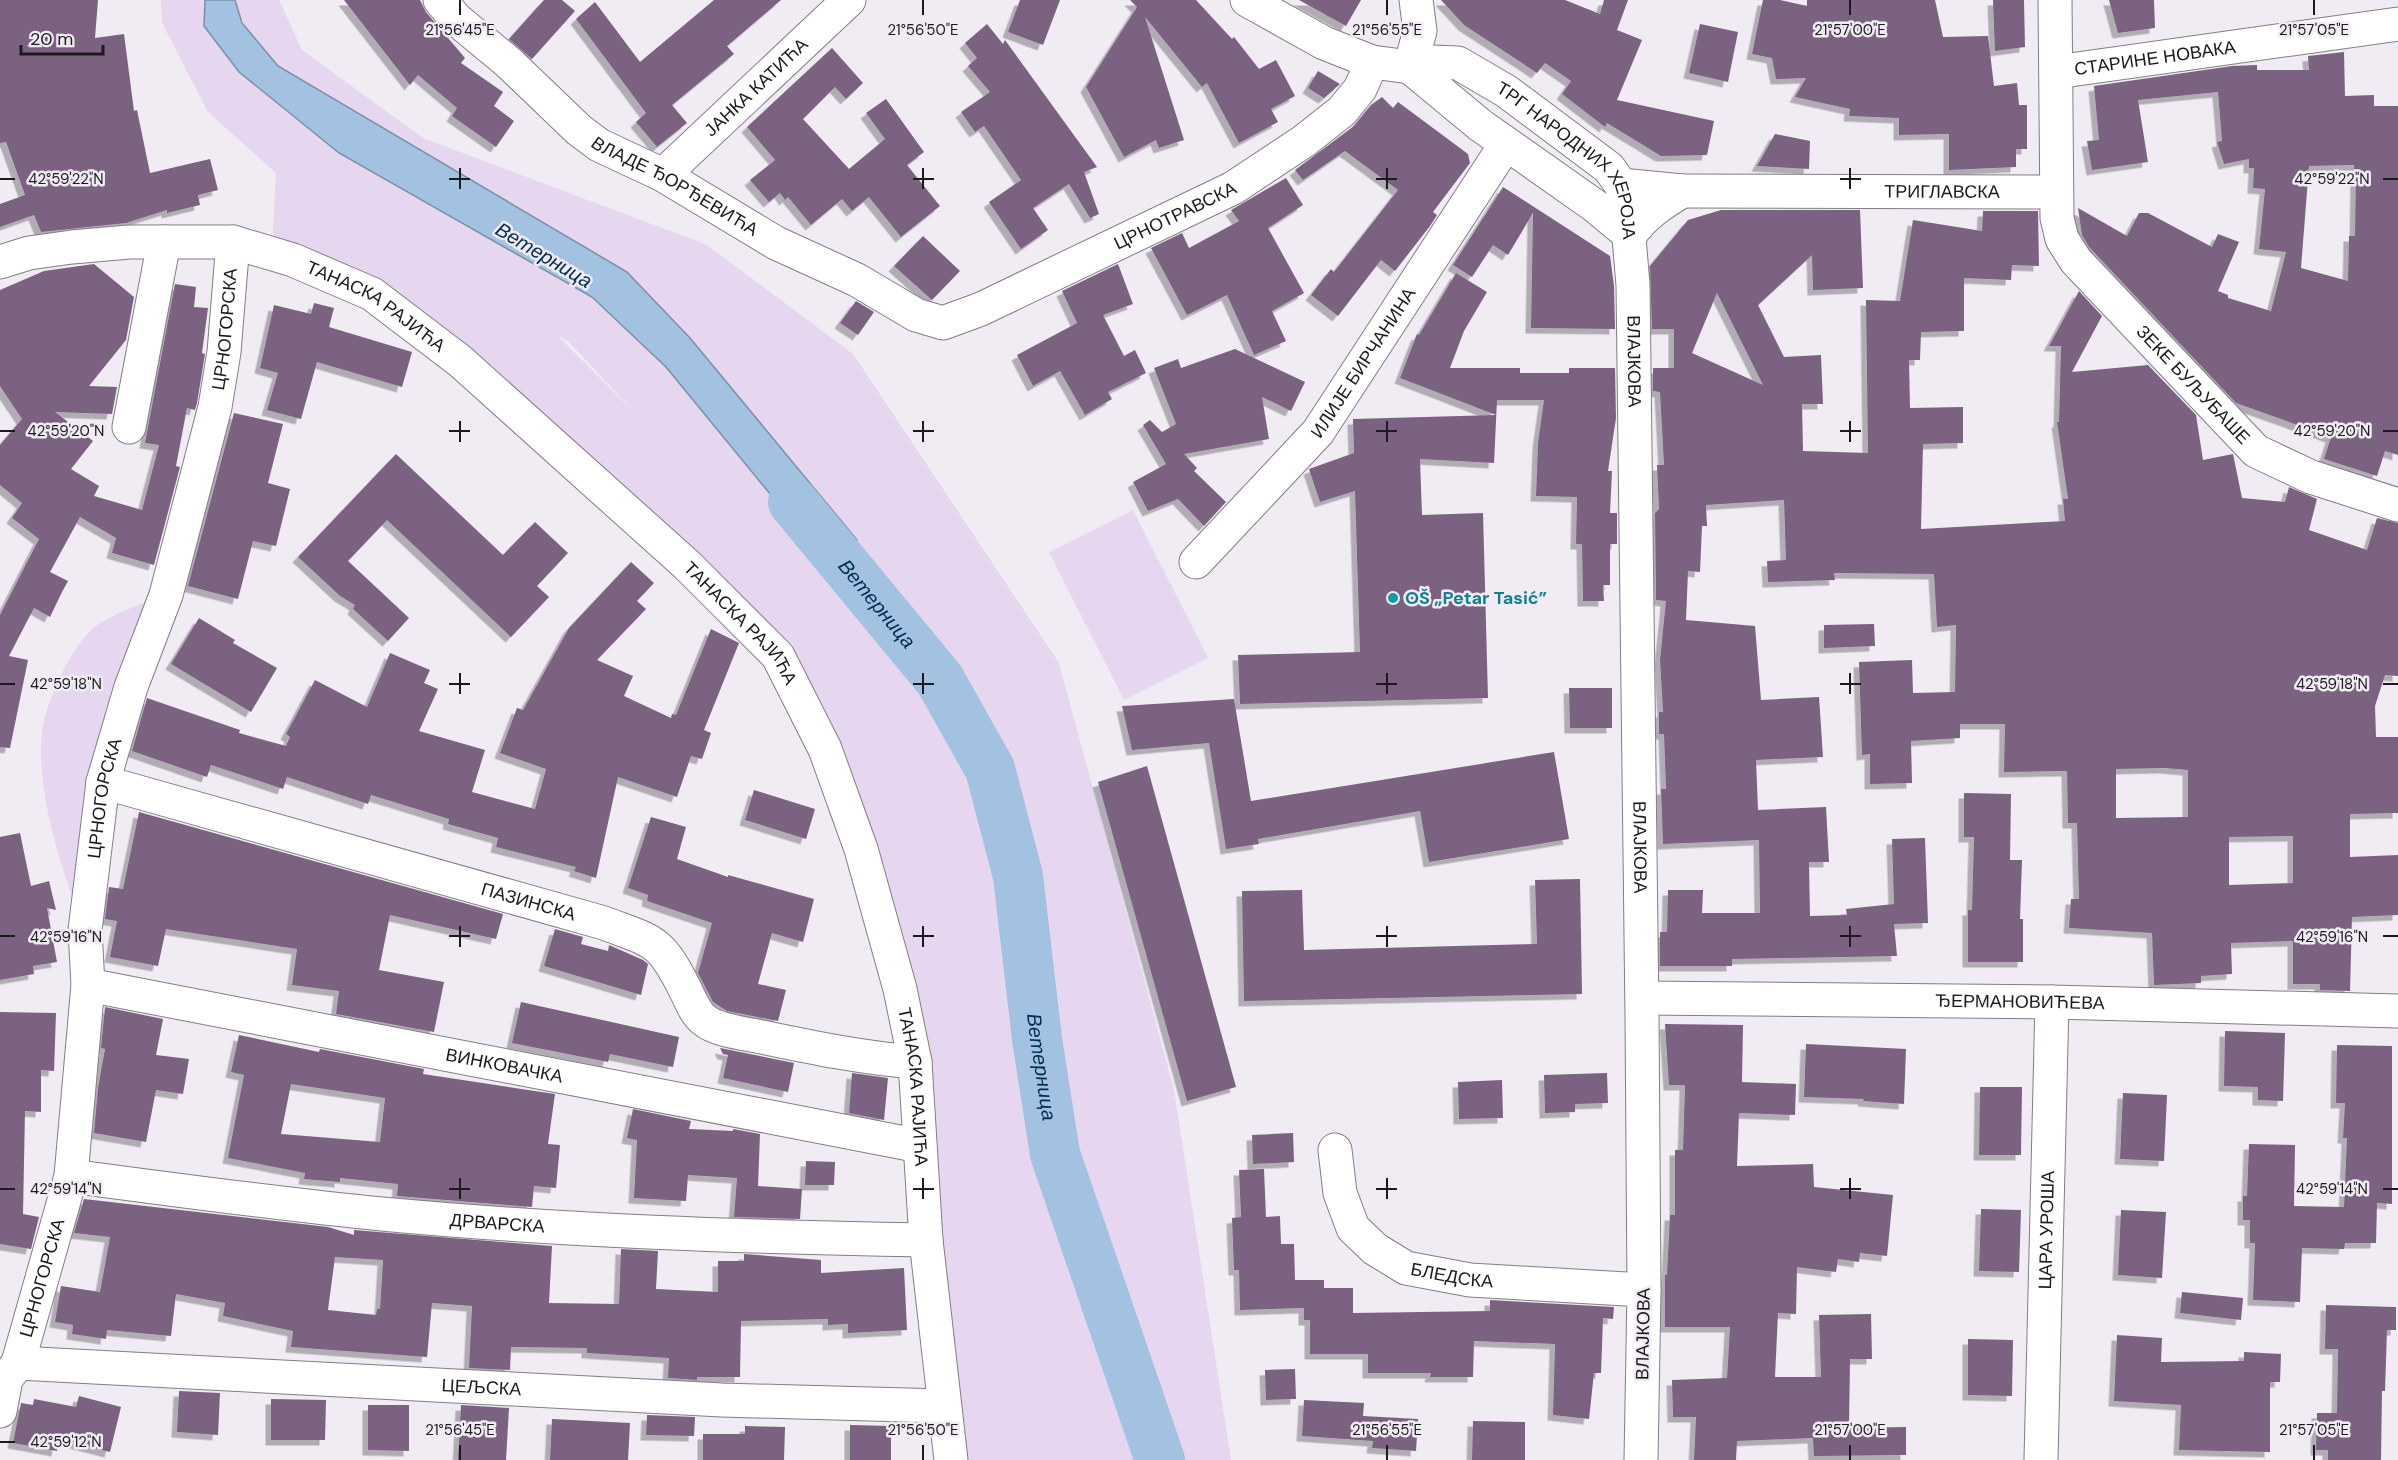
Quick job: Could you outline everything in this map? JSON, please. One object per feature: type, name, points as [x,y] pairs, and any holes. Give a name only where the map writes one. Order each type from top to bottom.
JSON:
[{"type":"street","name":"ВЛАДЕ ЂОРЂЕВИЋА","points":[[440,0],[456,19],[508,62],[579,130],[599,145],[663,175],[776,243],[857,280],[916,315],[943,323]]},
{"type":"street","name":"ЈАНКА КАТИЋА","points":[[663,175],[849,0]]},
{"type":"street","points":[[1247,0],[1324,43],[1372,62],[1410,68],[1420,31],[1416,0]]},
{"type":"street","name":"ЗЕКЕ БУЉУБАШЕ","points":[[2055,0],[2057,218],[2062,239],[2076,261],[2256,451],[2311,477],[2398,504]]},
{"type":"street","name":"СТАРИНЕ НОВАКА","points":[[2056,72],[2398,24]]},
{"type":"street","name":"ЦРНОТРАВСКА","points":[[943,323],[981,309],[1233,188],[1304,141],[1342,111],[1360,89],[1372,62]]},
{"type":"street","name":"ТРГ НАРОДНИХ ХЕРОЈА","points":[[1410,68],[1431,62],[1458,63],[1506,91],[1559,129],[1609,168],[1621,185],[1626,202],[1630,235]]},
{"type":"street","name":"ТРГ НАРОДНИХ ХЕРОЈА","points":[[1410,68],[1506,144],[1595,206],[1630,235]]},
{"type":"street","name":"ИЛИЈЕ БИРЧАНИНА","points":[[1197,562],[1318,432],[1506,144]]},
{"type":"street","name":"ТРИГЛАВСКА","points":[[1621,185],[1682,191],[2056,192]]},
{"type":"street","points":[[1630,235],[1640,220],[1654,208],[1682,191]]},
{"type":"street","name":"ВЛАЈКОВА","points":[[1630,235],[1634,331],[1642,998],[1644,1290],[1641,1460]]},
{"type":"street","points":[[129,427],[165,242]]},
{"type":"street","name":"ТАНАСКА РАЈИЋА","points":[[0,262],[29,253],[72,247],[165,242],[233,243],[293,260],[372,294],[452,355],[687,565],[778,656],[825,748],[861,849],[885,927],[915,1062],[926,1240],[943,1406],[951,1460]]},
{"type":"street","name":"ЦРНОГОРСКА","points":[[0,1411],[6,1379],[18,1363],[71,1176],[88,985],[85,930],[103,782],[131,687],[166,595],[214,407],[224,352],[233,243]]},
{"type":"street","name":"ПАЗИНСКА","points":[[103,782],[604,923],[640,937],[656,944],[668,955],[705,1022],[826,1051],[915,1062]]},
{"type":"street","name":"ВИНКОВАЧКА","points":[[88,985],[920,1146]]},
{"type":"street","name":"ЂЕРМАНОВИЋЕВА","points":[[1642,998],[2052,1002],[2398,1011]]},
{"type":"street","name":"ЦАРА УРОША","points":[[2041,1460],[2052,1002]]},
{"type":"street","name":"БЛЕДСКА","points":[[1335,1150],[1340,1193],[1353,1228],[1375,1249],[1406,1268],[1470,1280],[1644,1290]]},
{"type":"street","name":"ДРВАРСКА","points":[[71,1176],[256,1200],[510,1224],[733,1237],[926,1240]]},
{"type":"street","name":"ЦЕЉСКА","points":[[18,1363],[722,1400],[943,1406]]},
{"type":"shaded area","points":[[161,0],[279,0],[302,50],[423,138],[707,245],[853,354],[1059,663],[1174,1090],[1231,1460],[949,1460],[900,989],[778,656],[460,361],[272,253],[276,173],[208,112],[162,23]],"holes":[[[560,337],[568,341],[639,417]]]},
{"type":"shaded area","points":[[1133,510],[1208,658],[1124,700],[1049,552]]},
{"type":"shaded area","points":[[166,595],[85,930],[59,857],[46,802],[41,750],[44,719],[65,668],[87,634],[115,615]]},
{"type":"water","points":[[205,0],[235,0],[242,23],[278,66],[627,272],[690,338],[857,540],[825,561],[666,367],[592,297],[339,153],[239,72],[204,26]]},
{"type":"building","points":[[0,0],[98,0],[95,38],[124,34],[134,111],[137,110],[150,173],[210,159],[218,190],[198,195],[200,205],[167,213],[167,210],[126,223],[41,232],[34,215],[0,227],[0,204],[25,195],[6,142],[0,143]]},
{"type":"building","points":[[344,0],[420,0],[426,12],[465,58],[461,63],[503,92],[494,106],[514,121],[496,147],[452,116],[457,108],[418,75],[410,85]]},
{"type":"building","points":[[544,0],[562,0],[575,11],[532,59],[509,39]]},
{"type":"building","points":[[714,0],[781,0],[727,46],[734,54],[672,105],[687,123],[657,147],[636,122],[646,113],[576,19],[595,2],[640,62]]},
{"type":"building","points":[[1020,0],[1060,0],[1043,45],[1008,32]]},
{"type":"building","points":[[1130,0],[1196,0],[1232,39],[1234,37],[1259,69],[1276,60],[1295,96],[1271,109],[1278,122],[1239,143],[1207,83],[1202,87],[1145,17],[1184,140],[1159,148],[1156,140],[1124,157],[1086,87],[1137,7]]},
{"type":"building","points":[[1299,0],[1361,0],[1346,26]]},
{"type":"building","points":[[1441,0],[1565,0],[1600,14],[1604,0],[1628,0],[1617,30],[1642,40],[1617,100],[1714,121],[1707,155],[1661,156],[1607,123],[1605,127],[1562,94],[1571,81],[1545,63],[1537,73],[1464,25]]},
{"type":"building","points":[[1763,0],[1780,0],[1807,6],[1807,0],[1935,0],[1943,37],[1988,36],[1994,86],[2017,83],[2019,105],[2027,105],[2027,149],[2016,149],[2016,167],[1949,170],[1949,134],[1899,135],[1899,118],[1849,116],[1850,109],[1795,97],[1806,78],[1776,79],[1772,58],[1752,54]]},
{"type":"building","points":[[1993,0],[2024,0],[2025,47],[1995,51]]},
{"type":"building","points":[[2109,0],[2154,0],[2155,28],[2118,33]]},
{"type":"building","points":[[987,24],[1003,44],[1005,40],[1097,167],[1084,172],[1099,214],[1090,218],[1069,184],[1033,208],[1048,230],[1021,249],[989,202],[1021,180],[984,126],[975,132],[961,112],[990,92],[968,66],[977,58],[965,43]]},
{"type":"building","points":[[1700,24],[1738,32],[1728,82],[1689,73]]},
{"type":"building","points":[[832,48],[863,83],[846,99],[835,87],[803,119],[849,169],[885,139],[866,113],[886,99],[924,152],[907,165],[940,206],[901,237],[869,197],[852,211],[842,199],[811,225],[788,197],[785,200],[780,193],[769,202],[750,180],[775,160],[747,127]]},
{"type":"building","points":[[2344,52],[2345,96],[2374,95],[2374,106],[2398,106],[2398,455],[2385,451],[2377,476],[2324,459],[2331,437],[2236,403],[2089,247],[2082,235],[2078,208],[2127,236],[2139,213],[2148,213],[2212,247],[2218,234],[2239,242],[2218,291],[2228,295],[2228,298],[2271,311],[2286,252],[2259,249],[2265,189],[2253,188],[2254,168],[2249,168],[2249,159],[2224,164],[2217,142],[2222,141],[2218,92],[2138,100],[2148,162],[2092,170],[2087,141],[2099,140],[2094,86],[2232,66],[2257,65],[2257,70],[2309,70],[2308,56]],"holes":[[[2354,165],[2356,169],[2355,236],[2349,236],[2348,281],[2301,268],[2309,166]]]},
{"type":"building","points":[[1318,71],[1340,84],[1324,98],[1308,88]]},
{"type":"building","points":[[1382,97],[1393,108],[1398,102],[1468,154],[1470,163],[1433,212],[1437,215],[1430,226],[1395,271],[1381,260],[1338,316],[1311,295],[1331,269],[1334,272],[1398,190],[1345,151],[1303,180],[1295,170],[1354,126],[1371,105]]},
{"type":"building","points":[[1775,134],[1810,141],[1809,169],[1757,166]]},
{"type":"building","points":[[1286,178],[1303,205],[1268,228],[1304,293],[1272,311],[1286,341],[1254,355],[1227,295],[1187,315],[1151,248],[1182,233],[1189,248],[1239,221],[1231,210]]},
{"type":"building","points":[[1503,187],[1610,256],[1614,286],[1615,329],[1531,328],[1533,213],[1508,255],[1493,245],[1472,277],[1453,265]]},
{"type":"building","points":[[1721,210],[1860,210],[1863,288],[1813,290],[1812,255],[1758,305],[1784,357],[1821,355],[1823,404],[1802,404],[1803,451],[1868,453],[1866,300],[1900,301],[1913,220],[1982,231],[1983,211],[2038,211],[2039,266],[2012,265],[2011,280],[1964,278],[1964,331],[1921,332],[1920,360],[1909,360],[1910,408],[1963,407],[1963,443],[1923,444],[1921,529],[2065,521],[2063,499],[2068,499],[2057,422],[2059,422],[2061,346],[2049,346],[2079,291],[2102,316],[2072,372],[2148,365],[2196,415],[2203,460],[2233,454],[2242,498],[2285,502],[2289,487],[2317,499],[2309,530],[2367,550],[2377,518],[2398,523],[2398,676],[2385,675],[2375,706],[2376,737],[2398,737],[2398,813],[2350,814],[2350,857],[2398,855],[2398,915],[2352,917],[2350,991],[2320,990],[2320,984],[2293,984],[2293,941],[2231,943],[2232,974],[2201,976],[2201,983],[2154,985],[2152,933],[2069,928],[2071,899],[2079,899],[2077,823],[2068,823],[2067,771],[2004,772],[2005,724],[1960,724],[1960,738],[1911,741],[1912,783],[1870,784],[1870,754],[1862,755],[1859,662],[1912,660],[1913,693],[1955,692],[1956,625],[1937,627],[1934,574],[1834,573],[1835,580],[1768,582],[1767,561],[1786,560],[1784,500],[1706,505],[1707,526],[1702,526],[1700,572],[1688,571],[1686,620],[1755,626],[1761,700],[1819,697],[1823,757],[1756,760],[1758,810],[1826,807],[1829,862],[1809,862],[1810,916],[1847,915],[1846,909],[1894,904],[1892,839],[1925,838],[1928,923],[1894,924],[1897,956],[1732,959],[1732,966],[1660,966],[1660,932],[1667,932],[1668,890],[1703,890],[1702,913],[1760,913],[1759,840],[1663,844],[1661,789],[1666,789],[1664,734],[1659,734],[1659,712],[1663,712],[1660,660],[1666,601],[1656,600],[1655,513],[1659,509],[1657,465],[1664,465],[1660,392],[1653,391],[1653,368],[1674,368],[1674,329],[1652,329],[1650,266],[1688,220]],"holes":[[[1717,293],[1763,385],[1692,353]],[[2116,769],[2188,770],[2188,817],[2116,818]],[[2293,836],[2293,883],[2229,885],[2229,837]]]},
{"type":"building","points":[[923,236],[960,271],[932,300],[894,266]]},
{"type":"building","points":[[94,264],[134,297],[126,340],[89,386],[117,387],[112,414],[55,412],[93,441],[71,469],[99,486],[94,496],[142,510],[159,445],[145,443],[175,284],[196,287],[194,307],[208,308],[202,353],[205,354],[197,403],[195,410],[187,408],[176,466],[180,467],[154,565],[112,553],[116,538],[80,517],[50,572],[68,581],[50,617],[34,608],[9,656],[28,660],[10,748],[0,747],[0,615],[39,539],[12,518],[22,503],[0,485],[0,445],[22,419],[0,386],[0,290],[44,271]]},
{"type":"building","points":[[1118,264],[1133,304],[1103,315],[1124,356],[1135,350],[1146,373],[1108,392],[1112,399],[1085,415],[1060,371],[1033,386],[1017,355],[1077,323],[1062,291]]},
{"type":"building","points":[[1456,273],[1487,292],[1464,331],[1450,368],[1520,368],[1520,373],[1569,373],[1569,368],[1615,368],[1616,418],[1608,471],[1612,471],[1610,513],[1617,513],[1617,544],[1610,544],[1610,585],[1603,585],[1604,601],[1583,601],[1582,544],[1576,544],[1577,497],[1536,496],[1538,443],[1544,400],[1497,400],[1494,463],[1420,459],[1422,515],[1483,513],[1488,698],[1240,704],[1238,655],[1360,652],[1355,491],[1320,502],[1309,469],[1354,453],[1353,419],[1496,415],[1400,378],[1417,334],[1419,335]]},
{"type":"building","points":[[856,301],[874,312],[858,335],[840,323]]},
{"type":"building","points":[[314,303],[334,308],[329,327],[412,352],[402,387],[317,362],[301,419],[267,410],[278,373],[260,368],[274,305],[311,314]]},
{"type":"building","points":[[1235,349],[1305,382],[1291,411],[1262,397],[1269,439],[1184,454],[1197,468],[1194,471],[1226,502],[1204,526],[1178,499],[1148,511],[1133,482],[1166,464],[1143,425],[1150,420],[1162,432],[1176,424],[1154,368],[1178,359],[1181,368]]},
{"type":"building","points":[[234,413],[283,424],[268,483],[290,489],[276,546],[253,541],[238,599],[188,586]]},
{"type":"building","points":[[396,454],[503,555],[535,522],[568,553],[537,586],[549,597],[511,637],[387,520],[348,561],[409,618],[388,641],[353,609],[355,605],[340,596],[298,557]]},
{"type":"building","points":[[631,562],[654,583],[637,601],[646,609],[597,660],[633,676],[624,696],[671,718],[672,714],[676,715],[711,629],[739,643],[704,730],[711,733],[702,759],[691,756],[677,797],[618,777],[596,878],[574,871],[576,867],[496,847],[498,838],[448,824],[449,819],[371,795],[368,804],[287,777],[283,789],[211,765],[207,777],[132,751],[147,698],[240,730],[239,733],[286,746],[290,737],[286,734],[315,680],[367,707],[390,653],[430,670],[424,683],[438,689],[419,731],[485,750],[472,792],[535,809],[546,769],[500,753],[517,708],[523,710],[569,628]]},
{"type":"building","points":[[199,618],[235,640],[233,643],[277,668],[251,712],[171,664]]},
{"type":"building","points":[[1874,624],[1875,646],[1824,648],[1824,625]]},
{"type":"building","points":[[1569,688],[1612,688],[1612,728],[1570,728]]},
{"type":"building","points":[[1234,699],[1251,801],[1554,752],[1569,839],[1429,862],[1420,811],[1258,839],[1259,844],[1226,849],[1209,743],[1132,750],[1122,706]]},
{"type":"building","points":[[1147,766],[1236,1087],[1187,1101],[1098,782]]},
{"type":"building","points":[[754,790],[815,809],[806,839],[745,820]]},
{"type":"building","points":[[1964,793],[2011,794],[2010,860],[2022,860],[2020,919],[2023,919],[2023,962],[1968,962],[1968,910],[1972,910],[1974,837],[1964,837]]},
{"type":"building","points":[[139,812],[503,914],[496,939],[390,915],[379,970],[444,982],[434,1032],[336,1014],[339,991],[292,985],[297,949],[166,929],[158,966],[110,957],[117,921],[105,919],[109,887],[123,889]]},
{"type":"building","points":[[651,817],[686,827],[677,859],[728,877],[728,875],[814,899],[803,942],[772,933],[758,984],[786,990],[778,1021],[727,1011],[713,1002],[698,973],[712,923],[647,901],[648,895],[628,888]]},
{"type":"building","points":[[20,833],[31,886],[49,881],[56,910],[47,908],[57,962],[33,966],[34,974],[0,980],[0,837]]},
{"type":"building","points":[[1580,879],[1582,994],[1244,1001],[1242,891],[1302,890],[1304,950],[1537,944],[1535,880]]},
{"type":"building","points":[[555,929],[583,937],[581,944],[608,951],[609,945],[643,960],[648,964],[641,995],[544,966]]},
{"type":"building","points":[[521,1002],[679,1037],[673,1067],[610,1054],[608,1062],[512,1043]]},
{"type":"building","points":[[105,1007],[163,1019],[156,1055],[189,1059],[183,1094],[156,1090],[146,1142],[94,1133],[98,1088],[105,1049],[101,1048]]},
{"type":"building","points":[[0,1012],[56,1013],[54,1071],[41,1070],[41,1112],[25,1111],[23,1214],[39,1217],[31,1249],[0,1244]]},
{"type":"building","points":[[1665,1024],[1743,1025],[1742,1082],[1796,1084],[1795,1115],[1739,1113],[1737,1166],[1813,1164],[1814,1187],[1893,1195],[1887,1256],[1860,1253],[1859,1262],[1838,1259],[1836,1272],[1797,1267],[1796,1314],[1778,1313],[1775,1377],[1821,1377],[1819,1315],[1871,1314],[1872,1359],[1850,1359],[1849,1428],[1906,1427],[1906,1455],[1814,1456],[1813,1438],[1737,1441],[1736,1460],[1694,1460],[1696,1417],[1673,1417],[1672,1380],[1727,1378],[1730,1327],[1665,1327],[1665,1275],[1667,1275],[1670,1215],[1675,1215],[1675,1150],[1683,1150],[1685,1085],[1669,1085]]},
{"type":"building","points":[[2225,1031],[2285,1033],[2283,1101],[2258,1100],[2258,1087],[2224,1086]]},
{"type":"building","points":[[239,1035],[319,1052],[320,1049],[424,1069],[423,1074],[555,1094],[548,1144],[560,1145],[556,1188],[534,1186],[532,1207],[397,1196],[398,1184],[340,1178],[340,1182],[304,1179],[305,1173],[228,1158],[244,1075],[231,1072]],"holes":[[[291,1084],[385,1098],[380,1142],[281,1134]]]},
{"type":"building","points":[[1806,1044],[1906,1049],[1904,1104],[1863,1101],[1864,1099],[1804,1097]]},
{"type":"building","points":[[2337,1045],[2392,1046],[2392,1204],[2377,1203],[2376,1243],[2345,1243],[2344,1249],[2302,1248],[2300,1302],[2253,1300],[2255,1243],[2250,1243],[2250,1220],[2243,1220],[2243,1196],[2247,1196],[2249,1144],[2295,1145],[2294,1206],[2344,1207],[2347,1138],[2343,1138],[2345,1103],[2336,1103]]},
{"type":"building","points":[[720,1048],[794,1063],[788,1092],[723,1078],[728,1055],[723,1054]]},
{"type":"building","points":[[852,1073],[888,1078],[884,1120],[849,1113]]},
{"type":"building","points":[[1607,1073],[1608,1103],[1575,1104],[1575,1112],[1545,1113],[1544,1075]]},
{"type":"building","points":[[1502,1080],[1503,1118],[1459,1119],[1458,1082]]},
{"type":"building","points":[[1980,1087],[2022,1087],[2021,1155],[1979,1155]]},
{"type":"building","points":[[2123,1093],[2167,1095],[2164,1161],[2120,1159]]},
{"type":"building","points":[[633,1109],[691,1121],[689,1129],[733,1131],[733,1129],[760,1134],[758,1186],[802,1189],[800,1219],[734,1217],[737,1178],[688,1175],[686,1201],[634,1198],[637,1140],[627,1138]]},
{"type":"building","points":[[1293,1133],[1294,1162],[1253,1164],[1252,1135]]},
{"type":"building","points":[[806,1161],[835,1162],[834,1185],[805,1185]]},
{"type":"building","points":[[1264,1169],[1266,1217],[1280,1216],[1281,1244],[1294,1244],[1295,1280],[1324,1280],[1324,1288],[1353,1288],[1353,1313],[1490,1311],[1490,1300],[1614,1307],[1613,1319],[1603,1318],[1601,1373],[1594,1373],[1589,1419],[1553,1415],[1555,1344],[1474,1341],[1473,1377],[1430,1377],[1431,1373],[1368,1373],[1368,1354],[1310,1354],[1310,1320],[1304,1320],[1304,1308],[1240,1310],[1239,1270],[1234,1270],[1232,1218],[1241,1217],[1239,1170]]},
{"type":"building","points":[[84,1199],[328,1227],[354,1235],[354,1230],[552,1246],[549,1303],[619,1304],[621,1249],[658,1251],[656,1289],[718,1292],[718,1261],[744,1261],[744,1254],[821,1260],[821,1273],[904,1268],[907,1330],[848,1333],[848,1324],[828,1325],[828,1319],[741,1321],[740,1377],[697,1377],[697,1380],[668,1378],[669,1358],[587,1353],[587,1348],[511,1347],[510,1370],[469,1368],[472,1306],[432,1303],[427,1357],[291,1347],[293,1331],[223,1316],[225,1303],[176,1294],[171,1336],[107,1330],[106,1339],[72,1334],[73,1325],[55,1322],[61,1286],[100,1292],[110,1237],[74,1233]],"holes":[[[335,1257],[383,1260],[380,1309],[377,1309],[376,1315],[328,1310]]]},
{"type":"building","points":[[1981,1209],[2021,1210],[2019,1272],[1979,1271]]},
{"type":"building","points":[[2121,1210],[2166,1212],[2162,1278],[2118,1275]]},
{"type":"building","points":[[2182,1292],[2243,1298],[2241,1320],[2180,1313]]},
{"type":"building","points":[[2326,1305],[2396,1307],[2396,1330],[2387,1330],[2385,1391],[2382,1391],[2381,1460],[2328,1460],[2328,1450],[2316,1450],[2317,1413],[2337,1413],[2338,1349],[2325,1349]]},
{"type":"building","points":[[2117,1335],[2162,1338],[2161,1362],[2244,1361],[2244,1352],[2281,1354],[2280,1382],[2270,1382],[2270,1452],[2179,1450],[2181,1405],[2114,1401]]},
{"type":"building","points":[[1968,1339],[2013,1340],[2012,1396],[1968,1395]]},
{"type":"building","points":[[1295,1369],[1296,1399],[1266,1400],[1265,1370]]},
{"type":"building","points":[[179,1391],[220,1393],[218,1435],[177,1432]]},
{"type":"building","points":[[79,1396],[121,1407],[110,1452],[59,1439],[57,1451],[13,1443],[21,1403],[33,1405],[34,1399],[76,1407]]},
{"type":"building","points":[[271,1399],[326,1400],[325,1440],[271,1440]]},
{"type":"building","points":[[1304,1400],[1364,1403],[1363,1416],[1418,1419],[1416,1451],[1372,1448],[1373,1441],[1302,1436]]},
{"type":"building","points":[[368,1405],[409,1405],[409,1451],[368,1450]]},
{"type":"building","points":[[461,1405],[509,1408],[506,1460],[458,1460]]},
{"type":"building","points":[[647,1415],[695,1417],[694,1436],[646,1435]]},
{"type":"building","points":[[552,1419],[630,1423],[628,1460],[550,1460]]},
{"type":"building","points":[[1473,1421],[1525,1422],[1525,1460],[1472,1460]]},
{"type":"building","points":[[850,1425],[891,1426],[891,1460],[850,1460]]},
{"type":"building","points":[[745,1426],[785,1427],[784,1460],[703,1460],[703,1434],[745,1434]]},
{"type":"waterway","name":"Ветерница","points":[[793,502],[940,680],[990,769],[1018,876],[1037,1039],[1055,1154],[1160,1460]]},
{"type":"place","name":"OŠ „Petar Tasić”","points":[[1393,598]]}]
